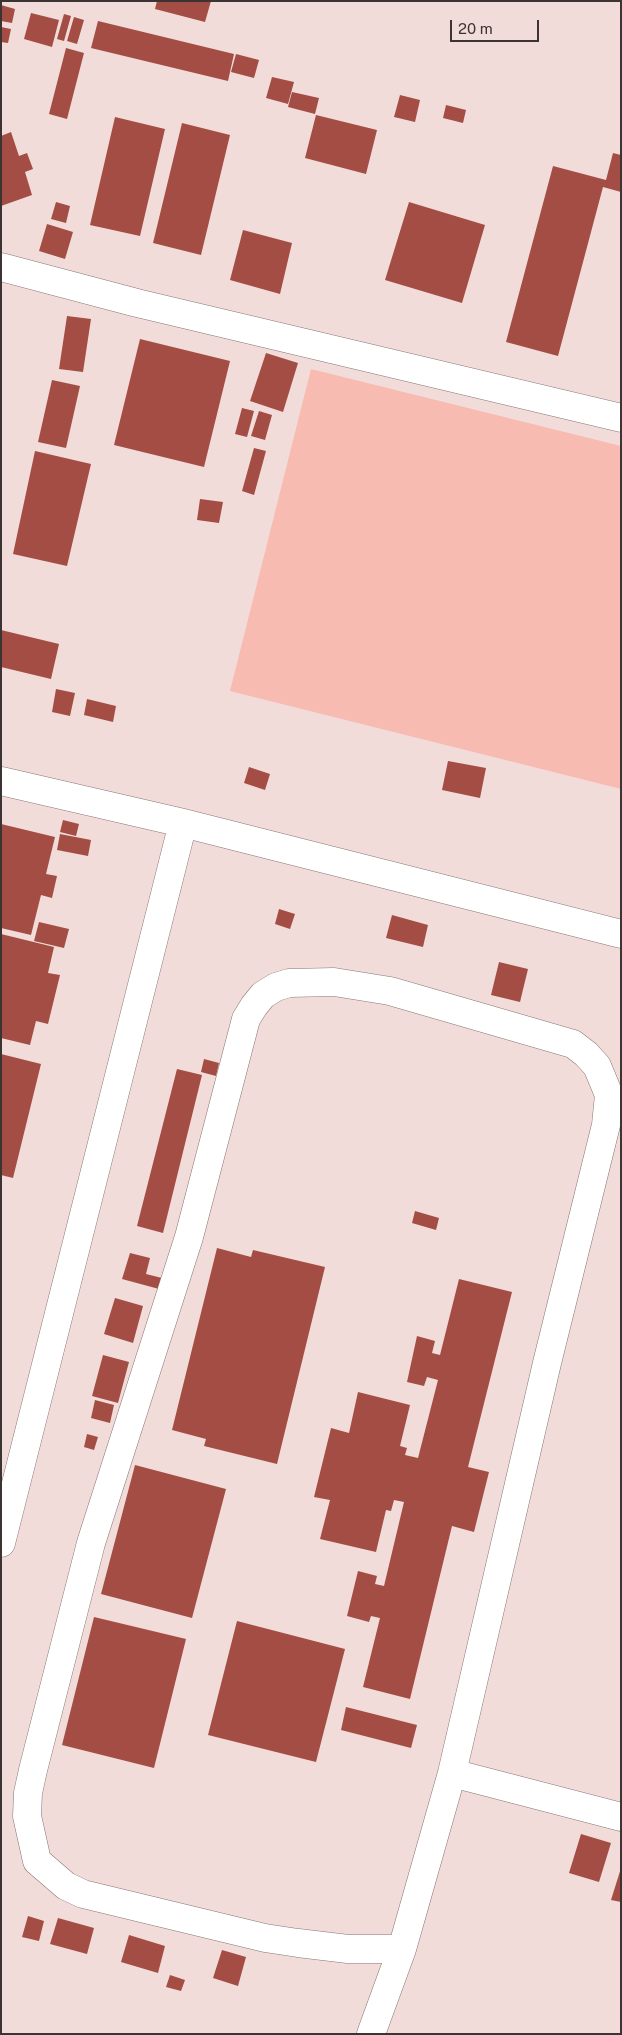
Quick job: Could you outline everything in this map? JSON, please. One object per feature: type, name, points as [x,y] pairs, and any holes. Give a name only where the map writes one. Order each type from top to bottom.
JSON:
[{"type":"street","points":[[1,267],[137,303],[621,418]]},
{"type":"street","points":[[1,780],[183,823],[621,934]]},
{"type":"street","points":[[1,1543],[183,823]]},
{"type":"street","points":[[371,2034],[402,1949],[452,1773],[615,1111],[605,1080],[597,1066],[573,1044],[558,1038],[390,991],[334,982],[290,983],[276,987],[263,995],[246,1019],[189,1237],[91,1543],[33,1770],[28,1793],[27,1816],[37,1861],[50,1875],[74,1890],[101,1900],[273,1939],[348,1949],[402,1949]]},
{"type":"street","points":[[452,1773],[621,1817]]},
{"type":"shaded area","points":[[311,369],[621,446],[621,789],[230,691]]},
{"type":"building","points":[[157,1],[211,1],[205,22],[155,9]]},
{"type":"building","points":[[1,5],[15,9],[12,23],[1,21]]},
{"type":"building","points":[[31,13],[59,20],[52,47],[24,39]]},
{"type":"building","points":[[64,14],[71,16],[64,41],[57,39]]},
{"type":"building","points":[[74,17],[84,20],[77,44],[67,41]]},
{"type":"building","points":[[98,21],[234,54],[228,81],[91,48]]},
{"type":"building","points":[[1,27],[11,29],[8,43],[1,42]]},
{"type":"building","points":[[66,48],[84,53],[67,119],[49,114]]},
{"type":"building","points":[[236,54],[259,60],[254,78],[231,72]]},
{"type":"building","points":[[272,77],[294,82],[288,104],[266,98]]},
{"type":"building","points":[[292,92],[319,98],[315,114],[288,107]]},
{"type":"building","points":[[400,95],[420,100],[415,122],[394,117]]},
{"type":"building","points":[[446,105],[466,110],[463,123],[443,118]]},
{"type":"building","points":[[316,115],[377,130],[366,174],[305,158]]},
{"type":"building","points":[[115,117],[165,129],[140,236],[90,225]]},
{"type":"building","points":[[182,123],[230,135],[201,255],[153,243]]},
{"type":"building","points":[[11,132],[19,156],[27,153],[33,169],[25,172],[32,195],[1,206],[1,136]]},
{"type":"building","points":[[613,153],[621,155],[621,192],[603,187],[558,356],[506,342],[553,166],[606,180]]},
{"type":"building","points":[[56,202],[70,206],[66,223],[51,219]]},
{"type":"building","points":[[409,202],[485,225],[462,303],[385,280]]},
{"type":"building","points":[[47,224],[73,232],[65,259],[39,251]]},
{"type":"building","points":[[243,230],[292,243],[280,294],[230,280]]},
{"type":"building","points":[[67,316],[91,319],[83,372],[59,369]]},
{"type":"building","points":[[140,339],[230,361],[204,467],[114,445]]},
{"type":"building","points":[[266,353],[298,363],[283,412],[250,401]]},
{"type":"building","points":[[52,380],[80,386],[66,448],[38,442]]},
{"type":"building","points":[[242,408],[254,411],[247,437],[235,434]]},
{"type":"building","points":[[259,411],[272,415],[265,440],[251,436]]},
{"type":"building","points":[[254,448],[266,451],[254,495],[242,491]]},
{"type":"building","points":[[35,451],[91,464],[67,566],[13,554]]},
{"type":"building","points":[[200,499],[223,502],[219,523],[197,520]]},
{"type":"building","points":[[1,630],[59,644],[51,679],[1,667]]},
{"type":"building","points":[[56,689],[75,693],[70,716],[52,712]]},
{"type":"building","points":[[87,699],[116,706],[113,722],[84,715]]},
{"type":"building","points":[[448,761],[486,768],[480,798],[442,790]]},
{"type":"building","points":[[249,767],[270,774],[265,790],[244,783]]},
{"type":"building","points":[[63,820],[79,824],[76,836],[60,832]]},
{"type":"building","points":[[1,824],[55,837],[46,874],[57,876],[52,898],[41,895],[31,935],[1,928]]},
{"type":"building","points":[[60,834],[91,840],[88,856],[57,850]]},
{"type":"building","points":[[279,909],[295,914],[290,929],[275,924]]},
{"type":"building","points":[[392,915],[428,925],[423,947],[386,938]]},
{"type":"building","points":[[39,922],[69,929],[64,948],[34,941]]},
{"type":"building","points":[[1,934],[54,947],[48,973],[60,975],[48,1024],[36,1021],[30,1045],[1,1038]]},
{"type":"building","points":[[499,962],[528,969],[520,1002],[491,995]]},
{"type":"building","points":[[1,1054],[41,1064],[13,1178],[1,1175]]},
{"type":"building","points":[[204,1059],[219,1063],[216,1076],[201,1072]]},
{"type":"building","points":[[177,1069],[202,1075],[163,1233],[137,1226]]},
{"type":"building","points":[[415,1211],[439,1218],[436,1230],[412,1223]]},
{"type":"building","points":[[217,1248],[251,1257],[253,1250],[325,1267],[277,1464],[204,1446],[206,1439],[172,1430]]},
{"type":"building","points":[[130,1253],[150,1258],[146,1274],[162,1278],[159,1289],[122,1279]]},
{"type":"building","points":[[459,1279],[512,1292],[468,1467],[489,1472],[474,1532],[452,1526],[410,1699],[363,1687],[380,1618],[371,1616],[369,1622],[347,1616],[358,1571],[377,1576],[375,1584],[384,1586],[404,1502],[394,1500],[391,1511],[386,1510],[376,1552],[320,1539],[330,1500],[314,1497],[331,1428],[349,1433],[358,1392],[410,1405],[400,1446],[407,1448],[405,1455],[418,1458],[438,1380],[427,1377],[424,1386],[407,1382],[417,1336],[435,1341],[432,1353],[440,1355]]},
{"type":"building","points":[[115,1298],[143,1306],[133,1343],[104,1334]]},
{"type":"building","points":[[103,1355],[129,1362],[118,1403],[92,1396]]},
{"type":"building","points":[[95,1400],[114,1405],[110,1423],[91,1418]]},
{"type":"building","points":[[87,1434],[98,1437],[94,1450],[84,1447]]},
{"type":"building","points":[[135,1465],[226,1489],[192,1618],[101,1594]]},
{"type":"building","points":[[94,1617],[186,1639],[154,1768],[62,1745]]},
{"type":"building","points":[[237,1621],[345,1649],[316,1762],[208,1735]]},
{"type":"building","points":[[346,1707],[417,1725],[411,1748],[341,1730]]},
{"type":"building","points":[[581,1834],[611,1843],[599,1882],[569,1873]]},
{"type":"building","points":[[621,1868],[621,1902],[611,1900]]},
{"type":"building","points":[[28,1916],[44,1921],[39,1941],[22,1937]]},
{"type":"building","points":[[58,1918],[94,1928],[87,1954],[50,1944]]},
{"type":"building","points":[[129,1935],[165,1946],[158,1973],[121,1962]]},
{"type":"building","points":[[222,1950],[246,1957],[238,1986],[213,1978]]},
{"type":"building","points":[[170,1975],[185,1980],[181,1991],[166,1987]]}]
